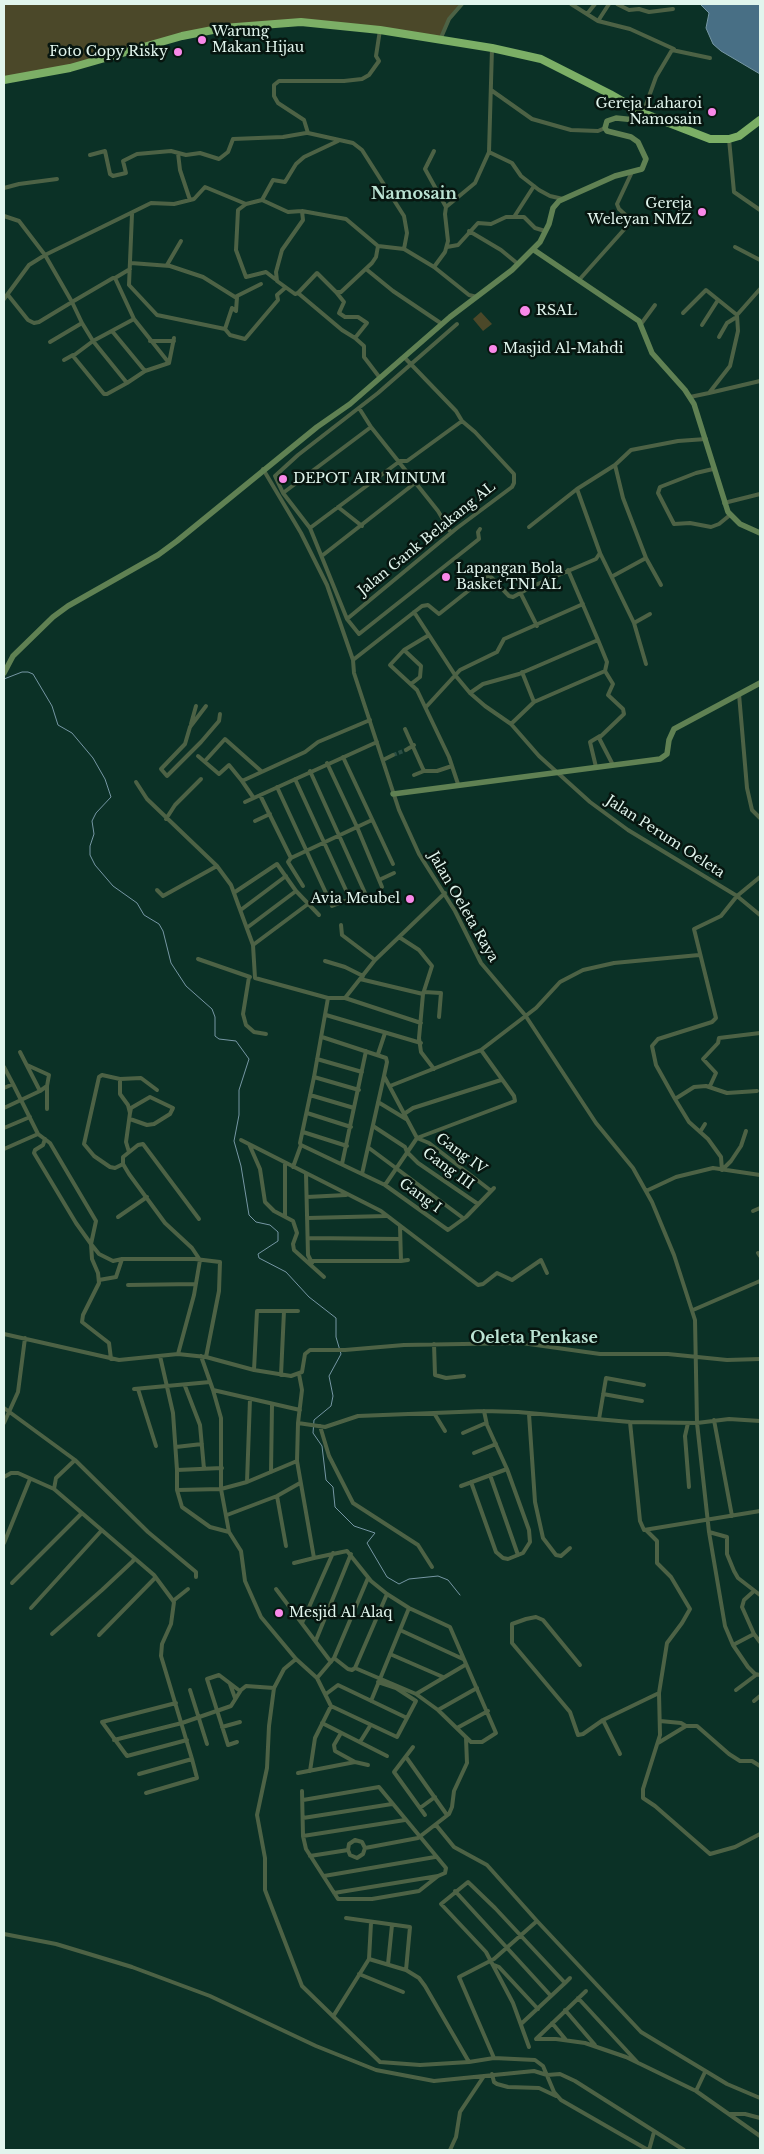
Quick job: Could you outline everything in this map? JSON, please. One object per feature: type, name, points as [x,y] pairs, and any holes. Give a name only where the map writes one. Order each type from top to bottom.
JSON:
[{"type":"highway","points":[[4,80],[70,68],[182,36],[223,28],[301,22],[380,30],[492,48],[541,59],[643,113],[710,139],[729,139],[739,136],[760,120]]},
{"type":"street","points":[[440,40],[449,19],[462,4]]},
{"type":"street","points":[[571,4],[598,21],[630,29],[674,49],[710,58]]},
{"type":"street","points":[[588,14],[595,4]]},
{"type":"street","points":[[598,21],[609,4]]},
{"type":"street","points":[[617,4],[629,10],[638,9],[649,12],[673,9]]},
{"type":"street","points":[[306,132],[304,120],[276,100],[274,85],[279,81],[362,79],[369,75],[379,61],[376,56],[380,30]]},
{"type":"street","points":[[446,207],[475,183],[489,152],[492,48]]},
{"type":"street","points":[[643,113],[656,77],[674,49]]},
{"type":"street","points":[[491,90],[532,119],[571,130],[598,131],[605,128],[607,122],[616,118],[664,122]]},
{"type":"street","points":[[4,672],[18,650],[54,617],[68,606],[158,555],[214,512],[263,469],[380,379],[442,324],[518,264],[534,250],[545,231],[554,208],[564,199],[615,176],[640,170],[646,163],[642,148],[631,136],[610,132],[605,128]]},
{"type":"street","points":[[90,155],[105,151],[110,174],[113,176],[126,172],[123,161],[137,154],[171,151],[178,153],[200,153],[219,159],[228,152],[232,139],[283,137],[306,132],[358,145],[402,212],[407,233],[404,249]]},
{"type":"street","points":[[729,139],[734,192],[760,210]]},
{"type":"street","points":[[262,200],[271,181],[285,182],[296,164],[304,157],[338,141]]},
{"type":"street","points":[[434,151],[425,169],[446,207],[447,247],[434,267]]},
{"type":"street","points":[[489,152],[512,162],[518,173],[534,186],[550,196],[564,199]]},
{"type":"street","points":[[178,153],[180,170],[190,200]]},
{"type":"street","points":[[579,280],[629,224],[630,219],[618,209],[617,204],[632,172]]},
{"type":"street","points":[[4,188],[20,184],[57,180]]},
{"type":"street","points":[[514,216],[534,186]]},
{"type":"street","points":[[4,300],[29,265],[65,244],[154,202],[174,204],[190,200],[198,196],[205,187],[246,204]]},
{"type":"street","points":[[380,379],[364,357],[364,346],[298,294],[285,288],[266,272],[247,278],[242,271],[236,250],[238,212],[246,204],[262,200],[284,211],[302,211],[346,219],[379,247],[404,249],[434,267],[469,295],[478,297]]},
{"type":"street","points":[[277,280],[278,258],[304,220],[302,211]]},
{"type":"street","points":[[132,214],[129,285],[157,315],[225,328],[230,335],[245,339],[278,300],[277,295],[285,288]]},
{"type":"street","points":[[4,216],[19,221],[45,255],[93,342],[126,383]]},
{"type":"street","points":[[447,247],[458,245],[468,231],[481,222],[490,224],[506,216],[524,217],[535,228],[545,231]]},
{"type":"street","points":[[468,231],[501,250],[518,264]]},
{"type":"street","points":[[167,266],[181,241]]},
{"type":"street","points":[[336,292],[341,292],[366,269],[376,257],[379,247]]},
{"type":"street","points":[[735,247],[760,260]]},
{"type":"street","points":[[534,250],[625,310],[641,324],[652,353],[690,397],[706,439],[713,469],[730,515],[740,524],[760,533]]},
{"type":"street","points":[[131,263],[167,266],[203,277],[226,293],[237,297],[261,284]]},
{"type":"street","points":[[8,296],[28,320],[34,323],[130,269]]},
{"type":"street","points":[[366,269],[393,291],[442,324]]},
{"type":"street","points":[[298,294],[317,273],[344,302],[339,313],[346,318],[358,317],[367,323],[355,338]]},
{"type":"street","points":[[115,278],[134,319],[169,363]]},
{"type":"street","points":[[719,337],[727,323],[736,317],[760,289]]},
{"type":"street","points":[[683,313],[705,290],[736,317],[738,331],[731,363],[710,393]]},
{"type":"street","points":[[225,328],[232,308],[236,311],[237,297]]},
{"type":"street","points":[[702,324],[718,300]]},
{"type":"street","points":[[641,324],[655,305]]},
{"type":"street","points":[[64,360],[134,319]]},
{"type":"street","points":[[50,342],[82,323]]},
{"type":"street","points":[[457,324],[412,365],[276,473],[275,478],[283,493],[310,528],[323,555],[347,619],[361,634],[479,539],[478,532],[480,529]]},
{"type":"street","points":[[112,331],[145,371]]},
{"type":"street","points":[[150,341],[174,340],[169,363]]},
{"type":"street","points":[[74,354],[74,357],[104,394],[145,371],[169,363]]},
{"type":"street","name":"Jalan Gank Belakang AL","points":[[347,619],[451,533],[512,487],[515,478],[475,432],[462,422],[456,411],[404,357]]},
{"type":"street","points":[[690,397],[760,381]]},
{"type":"street","points":[[359,408],[438,511],[451,533]]},
{"type":"street","points":[[310,528],[400,461],[407,461],[462,422]]},
{"type":"street","points":[[283,493],[372,427]]},
{"type":"street","points":[[529,527],[577,490],[615,465],[625,454],[640,447],[706,439]]},
{"type":"street","points":[[615,465],[623,498],[646,558],[661,584]]},
{"type":"street","name":"Jalan Oeleta Raya","points":[[263,469],[316,561],[353,660],[354,673],[393,794],[419,854],[445,893],[481,964],[525,1015],[596,1123],[628,1161],[646,1191],[674,1255],[693,1310],[696,1326],[697,1423],[709,1532],[723,1617],[734,1645],[748,1667],[759,1675]]},
{"type":"street","points":[[713,469],[696,473],[660,487],[658,493],[674,524],[690,522],[711,527],[719,524],[730,515]]},
{"type":"street","points":[[323,555],[416,483]]},
{"type":"street","points":[[577,490],[600,553],[613,576],[634,623],[646,664]]},
{"type":"street","points":[[724,502],[760,494]]},
{"type":"street","points":[[338,507],[362,526]]},
{"type":"street","points":[[353,660],[414,612],[426,605],[439,614],[488,575],[511,597],[522,594],[533,586],[596,559],[600,553]]},
{"type":"street","points":[[613,576],[646,558]]},
{"type":"street","points":[[568,570],[607,662],[605,671],[613,684],[608,695],[623,709],[624,714],[601,736],[590,742],[596,767]]},
{"type":"street","points":[[522,594],[537,626]]},
{"type":"street","points":[[426,707],[455,675],[471,663],[497,652],[504,639],[583,604]]},
{"type":"street","name":"Jalan Perum Oeleta","points":[[414,612],[455,675],[470,693],[511,724],[540,756],[590,802],[628,830],[737,896],[760,916]]},
{"type":"street","points":[[634,623],[650,614]]},
{"type":"street","points":[[429,635],[404,650],[390,664],[417,690],[452,766],[458,784]]},
{"type":"street","points":[[470,693],[483,684],[522,672],[598,640]]},
{"type":"street","points":[[404,650],[421,666],[420,676],[411,684]]},
{"type":"street","points":[[511,724],[534,702],[605,671]]},
{"type":"street","points":[[522,672],[534,702]]},
{"type":"street","points":[[393,794],[663,758],[668,752],[669,740],[674,730],[760,683]]},
{"type":"street","points":[[739,694],[747,788],[752,810],[760,818]]},
{"type":"street","points":[[196,706],[186,742],[161,769],[168,776],[219,721],[220,714]]},
{"type":"street","points":[[190,727],[206,706]]},
{"type":"street","points":[[242,781],[305,752],[318,742],[370,720]]},
{"type":"street","points":[[405,729],[414,745],[424,772]]},
{"type":"street","points":[[601,736],[599,740],[613,765]]},
{"type":"street","points":[[204,761],[225,739],[261,771]]},
{"type":"street","points":[[186,742],[193,750]]},
{"type":"street","points":[[245,802],[377,742]]},
{"type":"street","points":[[406,750],[414,745]]},
{"type":"street","points":[[383,760],[393,755]]},
{"type":"street","points":[[198,756],[219,774],[229,766],[253,798]]},
{"type":"street","points":[[343,756],[393,864]]},
{"type":"street","points":[[327,764],[357,827],[382,887]]},
{"type":"street","points":[[414,775],[452,766]]},
{"type":"street","points":[[310,772],[365,893]]},
{"type":"street","points":[[277,787],[332,906],[350,899],[295,778]]},
{"type":"street","points":[[166,818],[175,805],[201,779]]},
{"type":"street","points":[[136,782],[147,799],[217,866],[235,892],[253,945],[255,978]]},
{"type":"street","points":[[260,795],[291,858]]},
{"type":"street","points":[[255,821],[270,814]]},
{"type":"street","points":[[303,886],[288,862],[291,858],[372,820]]},
{"type":"street","points":[[235,892],[274,864],[278,864],[296,891],[319,915]]},
{"type":"street","points":[[157,890],[163,896],[217,866]]},
{"type":"street","points":[[379,880],[394,873]]},
{"type":"street","points":[[242,909],[286,876]]},
{"type":"street","points":[[722,1170],[721,1157],[689,1122],[675,1099],[656,1065],[652,1046],[658,1039],[712,1022],[716,1018],[694,929],[721,916],[737,896],[760,877]]},
{"type":"street","points":[[248,927],[296,891]]},
{"type":"street","points":[[345,998],[375,960],[445,893]]},
{"type":"street","points":[[253,945],[308,904]]},
{"type":"street","points":[[341,925],[342,935],[375,960]]},
{"type":"street","points":[[399,936],[420,950],[431,964],[431,972],[423,993],[421,1052],[434,1069]]},
{"type":"street","points":[[390,1086],[481,1050],[536,1008],[560,982],[583,970],[614,963],[699,955]]},
{"type":"street","points":[[198,959],[249,977],[328,998],[345,998],[421,1023]]},
{"type":"street","points":[[326,961],[345,967],[361,978],[423,993],[441,993],[439,1017]]},
{"type":"street","points":[[249,977],[243,1014],[246,1025],[254,1032],[266,1034]]},
{"type":"street","points":[[293,1167],[301,1145],[328,998]]},
{"type":"street","points":[[326,1015],[421,1043]]},
{"type":"street","points":[[378,1054],[385,1033]]},
{"type":"street","points":[[710,1086],[716,1073],[702,1059],[718,1043],[719,1038],[760,1033]]},
{"type":"street","points":[[322,1037],[378,1054],[387,1059],[362,1174]]},
{"type":"street","points":[[385,1185],[417,1138],[513,1103],[514,1096],[481,1050]]},
{"type":"street","points":[[342,1164],[366,1051]]},
{"type":"street","points":[[20,1052],[40,1091]]},
{"type":"street","points":[[317,1059],[362,1072]]},
{"type":"street","points":[[27,1065],[49,1075],[46,1086],[47,1109]]},
{"type":"street","points":[[4,1067],[38,1134],[50,1143],[96,1221],[91,1244],[92,1259],[99,1280],[82,1320],[88,1329],[109,1342],[111,1359]]},
{"type":"street","points":[[123,1164],[110,1168],[94,1156],[84,1144],[100,1076],[120,1079],[141,1078],[157,1090]]},
{"type":"street","points":[[384,1076],[417,1138]]},
{"type":"street","points":[[314,1077],[358,1090]]},
{"type":"street","points":[[120,1079],[120,1094],[128,1105],[130,1113],[126,1142],[129,1152]]},
{"type":"street","points":[[405,1116],[413,1108],[501,1080]]},
{"type":"street","points":[[4,1088],[13,1084]]},
{"type":"street","points":[[4,1108],[22,1101],[46,1086]]},
{"type":"street","points":[[675,1099],[694,1087],[710,1086],[727,1093],[757,1091]]},
{"type":"street","points":[[310,1095],[354,1108]]},
{"type":"street","points":[[130,1113],[131,1108],[150,1097],[173,1108],[170,1114],[154,1124],[147,1125],[130,1119]]},
{"type":"street","points":[[378,1102],[405,1116]]},
{"type":"street","points":[[306,1113],[351,1127]]},
{"type":"street","points":[[4,1128],[30,1117]]},
{"type":"street","points":[[700,1132],[705,1124]]},
{"type":"street","name":"Gang III","points":[[373,1126],[405,1147],[407,1152],[418,1163],[478,1204]]},
{"type":"street","points":[[722,1170],[732,1161],[741,1146],[746,1131]]},
{"type":"street","points":[[303,1132],[347,1146]]},
{"type":"street","points":[[4,1149],[38,1134]]},
{"type":"street","name":"Gang IV","points":[[417,1138],[429,1143],[492,1189],[478,1204]]},
{"type":"street","points":[[45,1139],[44,1145],[35,1150],[34,1153],[76,1223],[99,1254],[108,1260],[200,1260],[218,1262],[221,1266],[218,1292],[203,1357],[221,1418],[221,1489],[229,1532],[241,1551],[245,1581],[261,1616],[296,1659],[317,1678],[331,1706],[370,1726],[399,1737],[415,1700],[355,1668],[351,1670],[333,1660],[276,1589]]},
{"type":"street","points":[[241,1140],[387,1216],[478,1285],[483,1284],[497,1273],[512,1280],[541,1260],[547,1273]]},
{"type":"street","points":[[178,1354],[194,1295],[200,1260],[192,1248],[165,1223],[123,1164],[122,1161],[129,1152],[138,1144],[143,1144],[199,1219]]},
{"type":"street","points":[[249,1144],[260,1169],[265,1202],[274,1211],[291,1219],[296,1228],[294,1250],[314,1266]]},
{"type":"street","name":"Gang I","points":[[301,1145],[385,1185],[440,1225],[450,1230],[463,1218]]},
{"type":"street","points":[[369,1148],[397,1166],[463,1218],[478,1204]]},
{"type":"street","points":[[285,1163],[285,1216]]},
{"type":"street","points":[[646,1191],[676,1177],[713,1168],[760,1175]]},
{"type":"street","points":[[306,1174],[308,1255],[324,1278]]},
{"type":"street","points":[[307,1196],[346,1195]]},
{"type":"street","points":[[118,1217],[147,1197]]},
{"type":"street","points":[[753,1211],[760,1208]]},
{"type":"street","points":[[308,1218],[387,1216]]},
{"type":"street","points":[[400,1226],[401,1261]]},
{"type":"street","points":[[308,1238],[400,1239]]},
{"type":"street","points":[[99,1280],[116,1277],[122,1259]]},
{"type":"street","points":[[311,1261],[408,1260]]},
{"type":"street","points":[[693,1310],[760,1281]]},
{"type":"street","points":[[128,1285],[195,1284]]},
{"type":"street","points":[[254,1370],[256,1310],[298,1311]]},
{"type":"street","points":[[281,1375],[284,1310]]},
{"type":"street","points":[[4,1334],[111,1359],[128,1360],[178,1354],[203,1357],[281,1375],[299,1374],[302,1372],[308,1351],[434,1344],[522,1343],[600,1354],[658,1354],[727,1360],[760,1359]]},
{"type":"street","points":[[4,1423],[18,1392],[25,1338]]},
{"type":"street","points":[[434,1344],[435,1375],[446,1378],[464,1376]]},
{"type":"street","points":[[160,1356],[173,1413],[177,1490],[184,1509],[210,1527],[229,1532]]},
{"type":"street","points":[[299,1374],[302,1390],[298,1423],[297,1461],[314,1558]]},
{"type":"street","points":[[599,1419],[606,1378],[644,1385]]},
{"type":"street","points":[[156,1446],[136,1389],[185,1386],[210,1382]]},
{"type":"street","points":[[185,1386],[198,1419],[204,1468]]},
{"type":"street","points":[[213,1390],[300,1410]]},
{"type":"street","points":[[603,1394],[642,1400]]},
{"type":"street","points":[[247,1482],[250,1399]]},
{"type":"street","points":[[271,1472],[272,1405]]},
{"type":"street","points":[[4,1408],[75,1460],[148,1532],[196,1572],[196,1577]]},
{"type":"street","points":[[298,1423],[333,1426],[358,1416],[484,1411],[630,1422],[697,1423],[714,1420],[760,1421]]},
{"type":"street","points":[[471,1482],[496,1552],[503,1558],[518,1555],[527,1548],[530,1536],[507,1469],[486,1423],[484,1411]]},
{"type":"street","points":[[434,1413],[445,1431]]},
{"type":"street","points":[[528,1414],[535,1502],[543,1538],[556,1556],[561,1556],[570,1548]]},
{"type":"street","points":[[714,1420],[732,1516]]},
{"type":"street","points":[[630,1422],[642,1528],[657,1541],[657,1563],[671,1577],[690,1609],[667,1643],[659,1693],[660,1721],[658,1743],[643,1788],[643,1798],[655,1806],[710,1854],[735,1847],[760,1834]]},
{"type":"street","points":[[463,1433],[486,1423]]},
{"type":"street","points":[[688,1423],[685,1436],[689,1487]]},
{"type":"street","points":[[318,1426],[329,1456],[353,1503],[418,1545],[432,1568]]},
{"type":"street","points":[[176,1447],[202,1444]]},
{"type":"street","points":[[474,1453],[496,1444]]},
{"type":"street","points":[[54,1489],[56,1478],[75,1460]]},
{"type":"street","points":[[177,1490],[221,1489],[247,1482],[297,1461]]},
{"type":"street","points":[[177,1470],[222,1468]]},
{"type":"street","points":[[461,1486],[507,1469]]},
{"type":"street","points":[[4,1477],[16,1472],[54,1489],[156,1578],[173,1601],[174,1612],[170,1628],[162,1644],[161,1656],[197,1778],[146,1793]]},
{"type":"street","points":[[490,1475],[518,1555]]},
{"type":"street","points":[[4,1543],[30,1479]]},
{"type":"street","points":[[226,1515],[276,1496],[300,1483]]},
{"type":"street","points":[[276,1496],[286,1546]]},
{"type":"street","points":[[646,1530],[760,1511]]},
{"type":"street","points":[[12,1583],[81,1514]]},
{"type":"street","points":[[31,1608],[102,1530]]},
{"type":"street","points":[[709,1532],[728,1538],[728,1554],[731,1567],[738,1578],[760,1595]]},
{"type":"street","points":[[294,1563],[345,1550],[351,1554],[368,1578],[387,1594],[409,1608],[448,1624],[453,1630],[465,1665],[478,1688],[495,1727],[495,1734],[480,1743],[471,1742],[438,1710],[416,1694],[379,1680]]},
{"type":"street","points":[[302,1623],[333,1553]]},
{"type":"street","points":[[316,1640],[351,1554]]},
{"type":"street","points":[[52,1634],[102,1590],[134,1558]]},
{"type":"street","points":[[99,1636],[156,1578]]},
{"type":"street","points":[[317,1678],[333,1660],[368,1578]]},
{"type":"street","points":[[173,1601],[188,1589]]},
{"type":"street","points":[[754,1591],[745,1598],[742,1604],[754,1634],[760,1642]]},
{"type":"street","points":[[355,1668],[387,1594]]},
{"type":"street","points":[[371,1701],[409,1608]]},
{"type":"street","points":[[580,1665],[541,1618],[526,1618],[512,1624],[512,1643],[570,1712],[578,1734],[582,1734],[603,1720],[659,1693]]},
{"type":"street","points":[[400,1630],[463,1659]]},
{"type":"street","points":[[734,1645],[754,1634]]},
{"type":"street","points":[[390,1654],[443,1677]]},
{"type":"street","points":[[296,1659],[284,1669],[274,1688],[268,1726],[267,1768],[257,1811],[265,1858],[265,1890],[302,1986],[334,2015],[345,2030],[380,2062],[420,2065],[469,2062],[494,2058],[535,2060],[543,2066],[557,2096]]},
{"type":"street","points":[[416,1694],[465,1665]]},
{"type":"street","points":[[237,1742],[228,1744],[207,1679],[219,1675],[240,1691]]},
{"type":"street","points":[[736,1690],[759,1675]]},
{"type":"street","points":[[230,1684],[235,1698]]},
{"type":"street","points":[[114,1740],[182,1723],[230,1706],[240,1691],[250,1685],[274,1688]]},
{"type":"street","points":[[326,1694],[338,1685],[407,1718]]},
{"type":"street","points":[[438,1710],[478,1688]]},
{"type":"street","points":[[190,1690],[207,1744]]},
{"type":"street","points":[[754,1701],[760,1696]]},
{"type":"street","points":[[176,1703],[102,1722],[127,1756],[187,1740]]},
{"type":"street","points":[[310,1771],[315,1738],[331,1706]]},
{"type":"street","points":[[457,1728],[488,1711]]},
{"type":"street","points":[[603,1720],[620,1754]]},
{"type":"street","points":[[660,1721],[697,1726],[729,1754],[740,1761],[752,1761],[760,1766]]},
{"type":"street","points":[[222,1727],[240,1722]]},
{"type":"street","points":[[322,1723],[387,1756]]},
{"type":"street","points":[[360,1742],[370,1726]]},
{"type":"street","points":[[658,1743],[686,1726]]},
{"type":"street","points":[[341,1733],[334,1745],[334,1750],[354,1762],[368,1765]]},
{"type":"street","points":[[365,1848],[418,1838],[447,1815],[452,1807],[454,1791],[467,1762],[466,1737]]},
{"type":"street","points":[[413,1747],[394,1772],[425,1815]]},
{"type":"street","points":[[406,1757],[447,1815]]},
{"type":"street","points":[[138,1774],[192,1759]]},
{"type":"street","points":[[298,1773],[354,1762]]},
{"type":"street","points":[[303,1800],[377,1787],[382,1790],[434,1857],[446,1868],[444,1874],[438,1876],[334,1893]]},
{"type":"street","points":[[302,1791],[304,1836],[310,1856],[338,1899],[357,1901],[419,1891],[438,1876]]},
{"type":"street","points":[[420,1808],[435,1797]]},
{"type":"street","points":[[303,1818],[392,1804]]},
{"type":"street","points":[[304,1836],[405,1820]]},
{"type":"street","points":[[436,1824],[454,1847],[487,1864],[537,1921],[641,2032],[705,2072],[737,2089],[760,2098]]},
{"type":"street","points":[[353,1829],[355,1840]]},
{"type":"street","points":[[355,1840],[362,1842],[365,1848],[363,1854],[357,1858],[350,1855],[348,1850],[349,1844],[355,1840]]},
{"type":"street","points":[[310,1856],[348,1850]]},
{"type":"street","points":[[324,1876],[434,1857]]},
{"type":"street","points":[[357,1858],[359,1870]]},
{"type":"street","points":[[529,2047],[521,2024],[493,1963],[486,1952],[441,1904],[455,1891],[470,1882],[565,1983]]},
{"type":"street","points":[[455,1891],[551,1996]]},
{"type":"street","points":[[346,1918],[371,1923],[408,1926],[411,1929],[406,1970]]},
{"type":"street","points":[[494,2058],[459,1978],[493,1963],[537,1921]]},
{"type":"street","points":[[334,2015],[369,1959],[371,1923]]},
{"type":"street","points":[[388,1964],[392,1925]]},
{"type":"street","points":[[4,1934],[56,1944],[132,1967],[210,1996],[316,2046],[376,2070],[434,2081],[534,2070],[548,2075],[560,2074],[575,2081],[684,2150]]},
{"type":"street","points":[[369,1959],[406,1970],[419,1978],[469,2062]]},
{"type":"street","points":[[493,1963],[538,2009]]},
{"type":"street","points":[[358,1974],[403,1992]]},
{"type":"street","points":[[521,2024],[570,1978]]},
{"type":"street","points":[[586,1991],[536,2040],[566,2040],[596,2046],[638,2063],[696,2091],[760,2136]]},
{"type":"street","points":[[578,1998],[638,2063]]},
{"type":"street","points":[[565,2010],[596,2046]]},
{"type":"street","points":[[552,2023],[566,2040]]},
{"type":"street","points":[[696,2091],[705,2072]]},
{"type":"street","points":[[492,2074],[494,2082],[497,2084],[508,2087],[539,2088],[557,2096],[649,2150],[654,2132]]},
{"type":"street","points":[[450,2150],[456,2137],[460,2112],[484,2076]]},
{"type":"street","points":[[730,2114],[745,2114],[760,2118]]},
{"type":"shaded area","points":[[4,4],[463,4],[456,10],[440,37],[354,24],[213,27],[94,60],[4,78]]},
{"type":"shaded area","points":[[481,312],[492,324],[483,331],[473,319]]},
{"type":"water","points":[[700,4],[760,4],[760,74],[721,51],[713,44],[706,28],[709,13]]},
{"type":"waterway","points":[[4,679],[22,672],[33,674],[52,706],[58,725],[72,733],[93,758],[105,779],[111,797],[96,813],[92,821],[94,834],[90,846],[90,855],[95,865],[113,886],[137,903],[144,915],[159,924],[163,931],[171,963],[186,986],[212,1009],[215,1017],[215,1036],[219,1039],[236,1041],[249,1059],[239,1090],[239,1115],[234,1141],[241,1166],[249,1215],[256,1222],[270,1225],[278,1232],[278,1241],[258,1254],[259,1258],[286,1272],[309,1297],[336,1318],[336,1337],[341,1354],[329,1376],[333,1396],[331,1406],[314,1420],[313,1433],[322,1446],[326,1480],[333,1487],[335,1507],[354,1526],[375,1533],[367,1543],[387,1577],[399,1584],[409,1579],[438,1576],[448,1580],[460,1595]]},
{"type":"tunnel","points":[[393,755],[406,750]]},
{"type":"place","name":"Warung Makan Hijau","points":[[202,40]]},
{"type":"place","name":"Foto Copy Risky","points":[[178,52]]},
{"type":"place","name":"Gereja Laharoi Namosain","points":[[712,112]]},
{"type":"place","name":"Gereja Weleyan NMZ","points":[[702,212]]},
{"type":"place","name":"RSAL","points":[[525,311]]},
{"type":"place","name":"Masjid Al-Mahdi","points":[[493,349]]},
{"type":"place","name":"DEPOT AIR MINUM","points":[[283,479]]},
{"type":"place","name":"Lapangan Bola Basket TNI AL","points":[[446,577]]},
{"type":"place","name":"Avia Meubel","points":[[410,899]]},
{"type":"place","name":"Mesjid Al Alaq","points":[[279,1613]]},
{"type":"district","name":"Namosain","points":[[414,194]]},
{"type":"district","name":"Oeleta Penkase","points":[[534,1338]]}]
